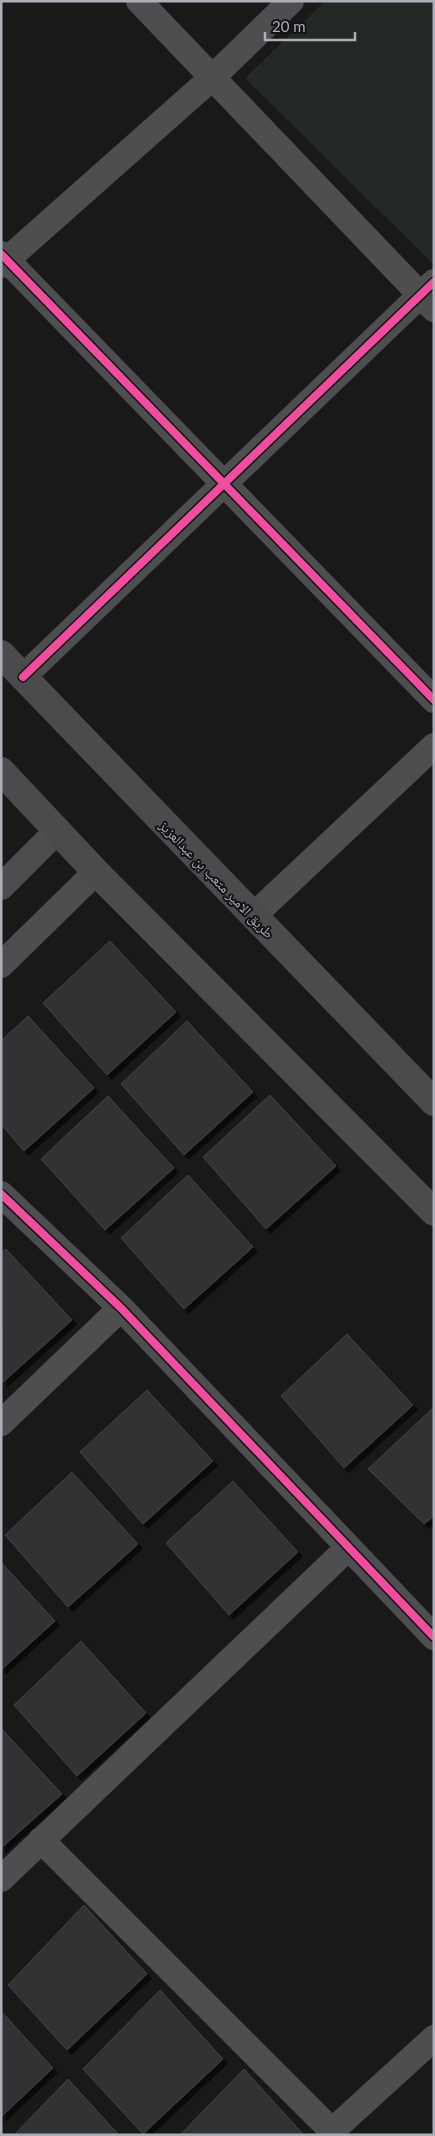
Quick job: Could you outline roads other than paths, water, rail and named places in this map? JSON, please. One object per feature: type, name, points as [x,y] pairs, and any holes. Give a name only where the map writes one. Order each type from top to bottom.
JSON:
[{"type":"main road","name":"طريق الامير متعب بن عبدالعزيز","points":[[1,654],[434,1102]]},
{"type":"main road","points":[[1,771],[96,872],[434,1212]]},
{"type":"street","points":[[23,677],[226,483],[429,295],[139,1]]},
{"type":"street","points":[[291,1],[213,77],[3,259],[226,483],[434,700]]},
{"type":"street","points":[[253,916],[434,746]]},
{"type":"street","points":[[1,887],[57,831]]},
{"type":"street","points":[[1,965],[96,872]]},
{"type":"street","points":[[1,1194],[121,1308],[434,1637]]},
{"type":"street","points":[[1,1423],[121,1308]]},
{"type":"street","points":[[1,1879],[348,1548]]},
{"type":"street","points":[[41,1840],[334,2133],[434,2038]]}]
